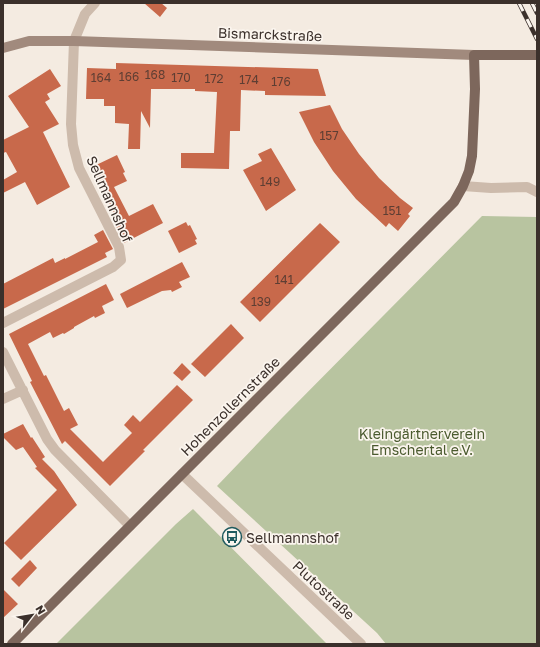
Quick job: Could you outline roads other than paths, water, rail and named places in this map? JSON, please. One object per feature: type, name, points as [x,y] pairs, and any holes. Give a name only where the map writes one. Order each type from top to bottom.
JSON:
[{"type":"main road","name":"Bismarckstraße","points":[[3,48],[29,41],[74,41],[474,55],[537,55]]},
{"type":"main road","name":"Hohenzollernstraße","points":[[12,644],[454,202],[463,186],[472,156],[475,89],[474,55]]},
{"type":"street","points":[[74,41],[85,14],[95,3]]},
{"type":"street","name":"Sellmannshof","points":[[3,323],[112,267],[120,260],[119,247],[79,168],[73,145],[71,124],[74,41]]},
{"type":"street","points":[[463,186],[491,188],[527,187],[537,192]]},
{"type":"street","points":[[3,352],[47,439],[55,450],[130,526]]},
{"type":"street","points":[[3,399],[23,390]]},
{"type":"street","name":"Plutostraße","points":[[182,474],[361,644]]},
{"type":"railway","points":[[519,3],[537,39]]},
{"type":"railway","points":[[532,3],[537,13]]},
{"type":"place","name":"Sellmannshof","points":[[232,537]]},
{"type":"park label","name":"Kleingärtnerverein Emschertal e.V.","points":[[422,442]]}]
